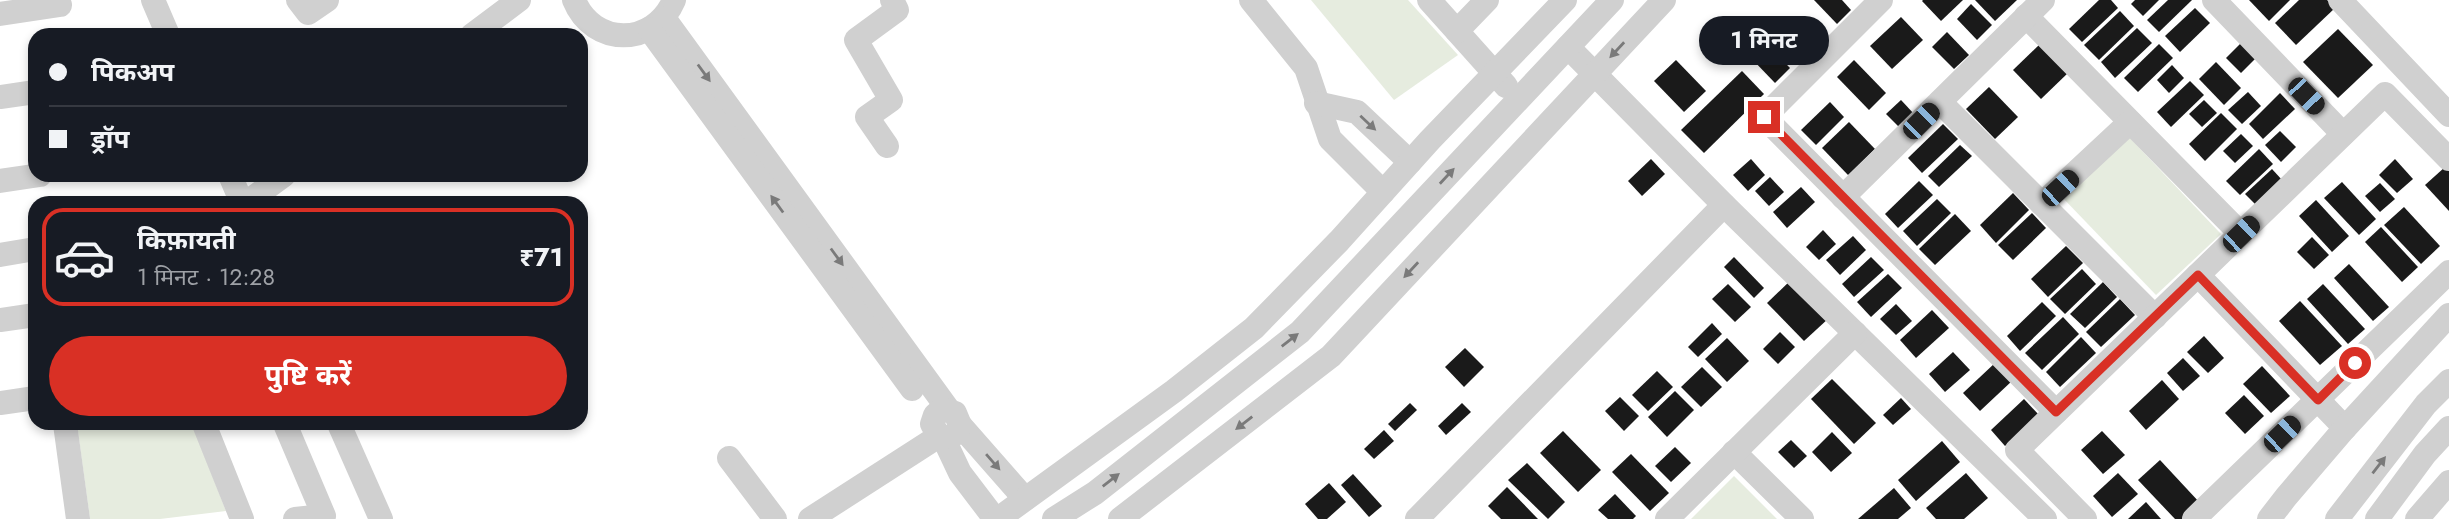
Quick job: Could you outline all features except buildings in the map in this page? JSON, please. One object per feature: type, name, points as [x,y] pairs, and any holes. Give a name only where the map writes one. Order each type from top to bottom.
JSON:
[{"type":"street","points":[[153,0],[166,28]]},
{"type":"street","points":[[298,0],[307,13],[327,0]]},
{"type":"street","points":[[481,28],[519,0]]},
{"type":"street","points":[[574,0],[583,17],[597,29],[614,35],[632,35],[667,10],[945,425],[1025,499]]},
{"type":"street","points":[[887,146],[867,117],[891,100],[856,40],[897,10],[892,0]]},
{"type":"street","points":[[1251,0],[1306,68],[1330,139],[1383,192]]},
{"type":"street","points":[[1429,0],[1519,100]]},
{"type":"street","points":[[1457,31],[1487,0]]},
{"type":"street","points":[[945,425],[960,473],[996,519],[1174,391],[1254,328],[1565,0]]},
{"type":"street","points":[[1054,519],[1095,493],[1300,332],[1612,0]]},
{"type":"street","points":[[1120,519],[1331,356],[1664,0]]},
{"type":"street","points":[[1881,0],[1764,117],[2056,412]]},
{"type":"street","points":[[2214,0],[2343,134]]},
{"type":"street","points":[[2340,0],[2449,115]]},
{"type":"street","points":[[0,14],[60,5]]},
{"type":"street","points":[[1843,197],[2034,8],[2130,122],[2241,234]]},
{"type":"street","points":[[1568,47],[1724,205],[2045,519]]},
{"type":"street","points":[[0,97],[28,93]]},
{"type":"street","points":[[2085,519],[2017,450],[2385,94],[2449,159]]},
{"type":"street","points":[[1940,102],[2155,317]]},
{"type":"street","points":[[1316,103],[1357,113],[1410,162]]},
{"type":"street","points":[[2042,204],[2130,122]]},
{"type":"street","points":[[0,181],[28,177]]},
{"type":"street","points":[[254,196],[274,182]]},
{"type":"street","points":[[1433,514],[1724,205]]},
{"type":"street","points":[[0,255],[28,250]]},
{"type":"street","points":[[2194,519],[2449,272]]},
{"type":"street","points":[[2198,275],[2345,428]]},
{"type":"street","points":[[2269,519],[2345,428],[2449,315]]},
{"type":"street","points":[[0,320],[28,316]]},
{"type":"street","points":[[1667,519],[1854,333]]},
{"type":"street","points":[[2337,519],[2426,404],[2449,381]]},
{"type":"street","points":[[0,403],[28,399]]},
{"type":"street","points":[[810,519],[945,425]]},
{"type":"street","points":[[2377,519],[2425,454],[2449,428]]},
{"type":"street","points":[[66,430],[78,519]]},
{"type":"street","points":[[206,430],[242,519]]},
{"type":"street","points":[[288,430],[324,516],[295,519]]},
{"type":"street","points":[[342,430],[381,519]]},
{"type":"street","points":[[1734,452],[1802,519]]},
{"type":"street","points":[[729,458],[775,519]]},
{"type":"street","points":[[2417,519],[2449,482]]},
{"type":"shaded area","points":[[1311,0],[1408,0],[1458,55],[1394,100]]},
{"type":"shaded area","points":[[2127,135],[2221,234],[2156,295],[2062,197]]},
{"type":"shaded area","points":[[78,430],[194,430],[226,511],[160,519],[90,519]]},
{"type":"shaded area","points":[[1734,476],[1777,519],[1691,519]]},
{"type":"route","points":[[1764,117],[2056,412],[2198,275],[2318,400],[2355,363]]}]
